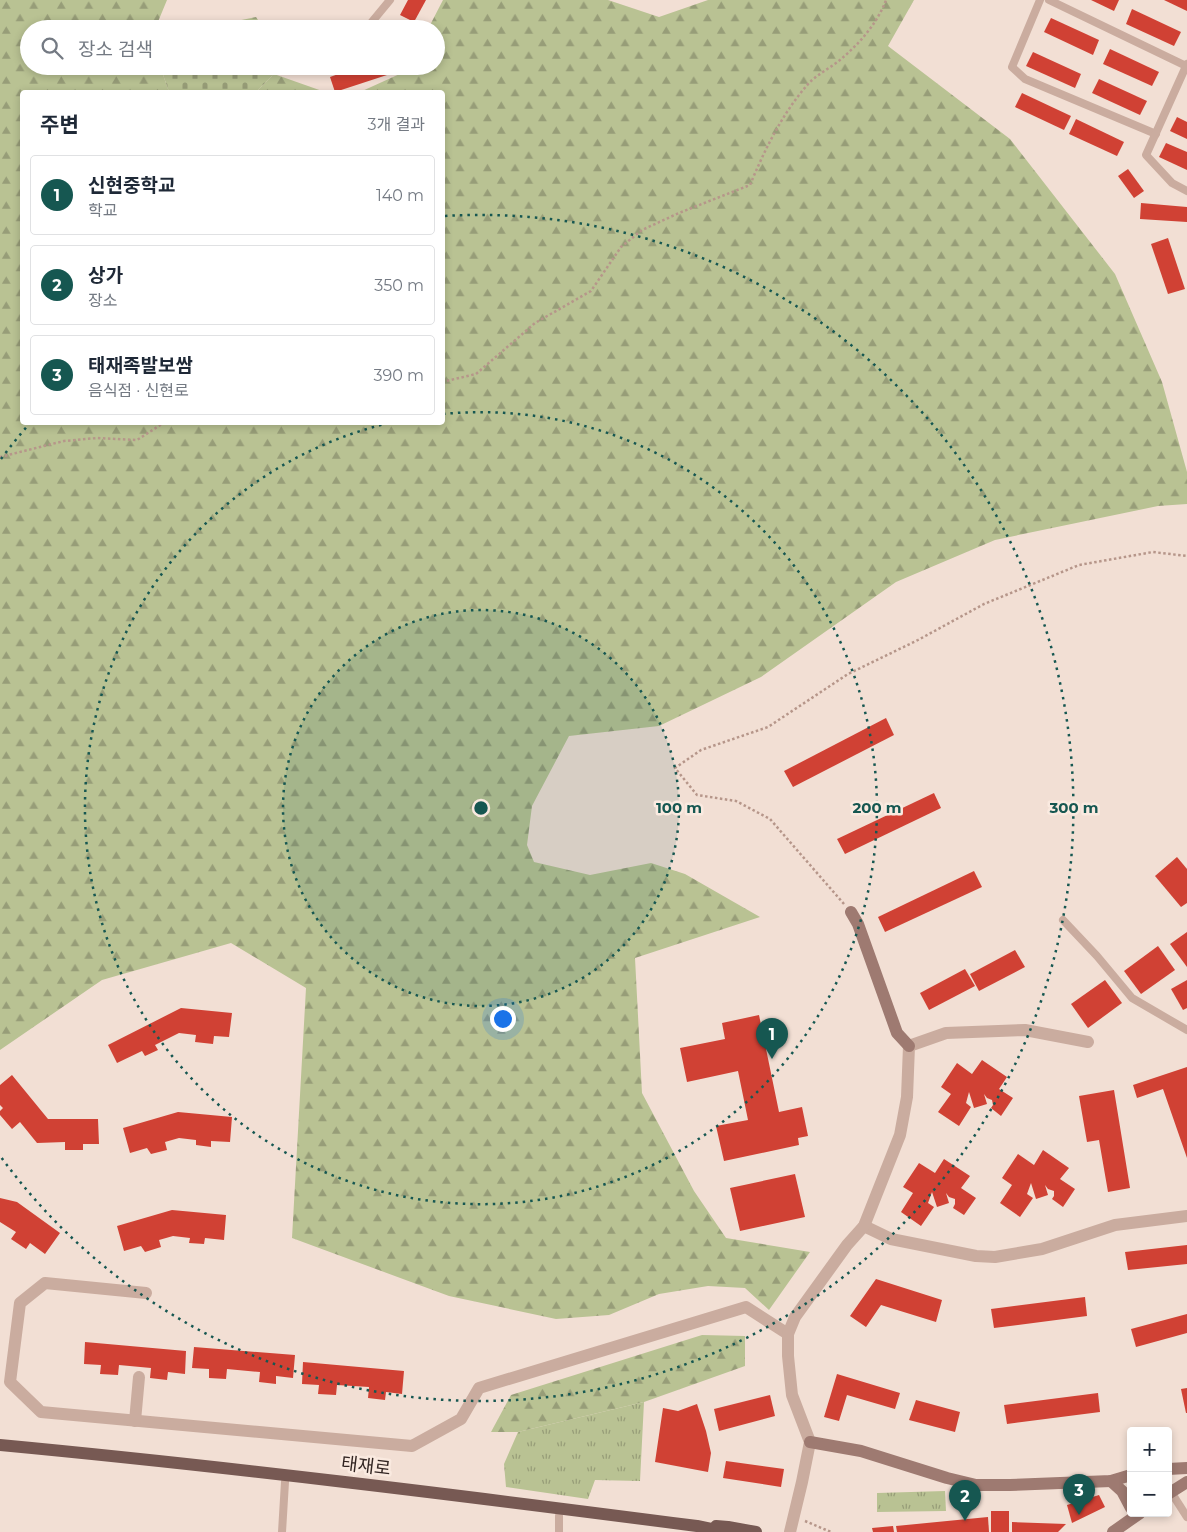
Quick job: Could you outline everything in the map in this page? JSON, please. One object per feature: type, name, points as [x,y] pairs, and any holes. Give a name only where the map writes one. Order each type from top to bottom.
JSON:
[{"type":"main road","name":"태재로","points":[[0,1445],[182,1462],[697,1526],[726,1532]]},
{"type":"main road","name":"태재로","points":[[0,1453],[285,1482],[681,1532]]},
{"type":"main road","points":[[697,1526],[728,1527],[756,1532]]},
{"type":"street","points":[[790,1532],[810,1442],[792,1395],[788,1334],[796,1317],[847,1245],[864,1226],[900,1135],[907,1097],[909,1046],[897,1033],[852,912]]},
{"type":"street","points":[[909,1046],[946,1033],[1025,1030],[1088,1042]]},
{"type":"street","points":[[864,1226],[891,1239],[976,1256],[995,1257],[1042,1249],[1115,1225],[1187,1216]]},
{"type":"street","points":[[146,1293],[45,1283],[20,1303],[10,1382],[41,1412],[412,1446],[461,1419],[479,1388],[746,1307],[788,1334]]},
{"type":"street","points":[[135,1421],[139,1377]]},
{"type":"street","points":[[810,1442],[861,1451],[946,1478],[976,1485],[1111,1481],[1127,1475]]},
{"type":"street","points":[[1172,1469],[1187,1468]]},
{"type":"street","points":[[1111,1481],[1122,1491],[1127,1499]]},
{"type":"street","points":[[1172,1492],[1187,1482]]},
{"type":"street","points":[[1113,1532],[1130,1517]]},
{"type":"lane","points":[[373,20],[390,0]]},
{"type":"lane","points":[[1040,0],[1012,67],[1025,79],[1156,134]]},
{"type":"lane","points":[[1049,0],[1187,65],[1146,154],[1172,183],[1187,191]]},
{"type":"lane","points":[[1062,920],[1097,956],[1132,998],[1187,1030]]},
{"type":"lane","points":[[282,1532],[285,1482]]},
{"type":"lane","points":[[1172,1496],[1187,1517]]},
{"type":"lane","points":[[559,1516],[559,1532]]},
{"type":"path","points":[[445,381],[476,374],[535,323],[591,291],[621,247],[642,230],[750,185],[766,149],[790,109],[810,82],[840,60],[861,41],[882,11],[886,0]]},
{"type":"path","points":[[0,457],[64,441],[97,438],[137,440],[160,425]]},
{"type":"path","points":[[852,912],[770,819],[736,801],[697,795],[675,768],[701,750],[768,727],[848,674],[918,640],[984,604],[1079,565],[1153,552],[1187,556]]},
{"type":"path","points":[[803,1520],[831,1532]]},
{"type":"green space","points":[[0,0],[167,0],[159,20],[20,20],[20,75],[163,75],[168,90],[20,90],[20,425],[445,425],[445,90],[364,90],[397,75],[445,75],[445,20],[433,20],[443,0],[608,0],[659,17],[708,0],[914,0],[888,46],[1010,139],[1115,274],[1162,382],[1187,472],[1187,504],[1158,506],[995,540],[896,582],[761,677],[659,726],[569,736],[532,806],[527,845],[534,862],[590,875],[651,863],[685,874],[760,917],[635,958],[642,1093],[694,1191],[726,1238],[810,1252],[769,1310],[745,1288],[708,1286],[659,1294],[609,1315],[556,1319],[449,1296],[292,1238],[306,988],[231,943],[102,980],[0,1050]]},
{"type":"green space","points":[[256,17],[258,20],[242,20]]},
{"type":"green space","points":[[163,75],[273,75],[258,90],[168,90]]},
{"type":"green space","points":[[273,75],[277,75],[319,90],[258,90]]},
{"type":"green space","points":[[702,1335],[745,1336],[745,1366],[644,1402],[518,1432],[491,1432],[511,1395]]},
{"type":"green space","points":[[644,1402],[640,1481],[595,1480],[588,1499],[506,1487],[504,1464],[518,1432]]},
{"type":"green space","points":[[945,1491],[946,1511],[877,1512],[877,1493]]},
{"type":"building","points":[[408,0],[426,0],[415,20],[410,20],[400,15]]},
{"type":"building","points":[[1091,0],[1119,0],[1114,11]]},
{"type":"building","points":[[1164,0],[1187,0],[1187,11]]},
{"type":"building","points":[[1132,9],[1181,32],[1174,46],[1126,24]]},
{"type":"building","points":[[1051,18],[1099,40],[1093,55],[1044,32]]},
{"type":"building","points":[[1110,49],[1159,72],[1152,86],[1103,64]]},
{"type":"building","points":[[1033,52],[1081,74],[1075,88],[1026,66]]},
{"type":"building","points":[[336,75],[387,75],[341,90],[334,90],[330,77]]},
{"type":"building","points":[[1099,79],[1147,101],[1140,115],[1092,93]]},
{"type":"building","points":[[1022,93],[1071,116],[1064,130],[1015,107]]},
{"type":"building","points":[[1177,117],[1187,122],[1187,139],[1170,131]]},
{"type":"building","points":[[1076,119],[1124,142],[1117,156],[1069,134]]},
{"type":"building","points":[[1166,143],[1187,152],[1187,170],[1159,157]]},
{"type":"building","points":[[1128,169],[1144,191],[1134,198],[1118,176]]},
{"type":"building","points":[[1141,203],[1187,207],[1187,222],[1140,219]]},
{"type":"building","points":[[1168,238],[1185,289],[1168,294],[1151,244]]},
{"type":"building","points":[[886,718],[894,735],[793,787],[784,771]]},
{"type":"building","points":[[934,793],[941,808],[845,854],[837,839]]},
{"type":"building","points":[[1177,857],[1187,869],[1187,903],[1181,907],[1155,876]]},
{"type":"building","points":[[974,871],[982,887],[885,932],[878,917]]},
{"type":"building","points":[[1187,932],[1187,967],[1170,944]]},
{"type":"building","points":[[1158,946],[1175,970],[1141,994],[1124,971]]},
{"type":"building","points":[[1015,950],[1025,967],[979,991],[970,974]]},
{"type":"building","points":[[965,969],[975,986],[929,1010],[920,993]]},
{"type":"building","points":[[1105,980],[1122,1003],[1088,1028],[1071,1004]]},
{"type":"building","points":[[1187,980],[1187,1008],[1183,1010],[1171,989]]},
{"type":"building","points":[[181,1008],[232,1013],[229,1037],[214,1036],[213,1044],[195,1042],[196,1035],[179,1033],[155,1045],[158,1050],[145,1056],[142,1051],[117,1063],[108,1045]]},
{"type":"building","points":[[759,1015],[779,1112],[802,1107],[808,1136],[798,1138],[799,1145],[724,1161],[716,1126],[748,1120],[738,1071],[687,1082],[680,1048],[725,1039],[722,1023]]},
{"type":"building","points":[[982,1060],[1007,1077],[999,1089],[1013,1098],[1001,1116],[991,1108],[993,1105],[992,1100],[984,1094],[987,1104],[974,1108],[969,1092],[966,1103],[971,1107],[959,1126],[938,1112],[951,1094],[941,1087],[957,1063],[972,1074]]},
{"type":"building","points":[[1187,1067],[1187,1158],[1163,1089],[1137,1098],[1133,1085]]},
{"type":"building","points":[[12,1075],[48,1119],[98,1119],[99,1144],[83,1144],[83,1150],[65,1150],[65,1142],[37,1143],[20,1122],[12,1129],[0,1115],[0,1111],[3,1108],[0,1105],[0,1085]]},
{"type":"building","points":[[1114,1090],[1130,1188],[1108,1192],[1099,1140],[1087,1142],[1079,1096]]},
{"type":"building","points":[[178,1112],[232,1117],[230,1142],[211,1141],[211,1147],[196,1145],[196,1140],[179,1138],[165,1142],[167,1150],[151,1154],[147,1148],[130,1153],[123,1128]]},
{"type":"building","points":[[1043,1150],[1069,1168],[1060,1179],[1075,1189],[1063,1207],[1052,1199],[1054,1191],[1048,1189],[1045,1185],[1048,1195],[1036,1199],[1031,1183],[1027,1194],[1033,1198],[1020,1217],[1000,1203],[1012,1185],[1002,1178],[1018,1154],[1034,1165]]},
{"type":"building","points":[[944,1159],[970,1176],[961,1188],[976,1198],[964,1215],[953,1208],[955,1199],[949,1197],[946,1193],[949,1203],[937,1207],[932,1192],[928,1203],[934,1207],[921,1226],[901,1212],[913,1193],[903,1187],[919,1163],[935,1173]]},
{"type":"building","points":[[795,1174],[805,1217],[740,1231],[730,1188]]},
{"type":"building","points":[[0,1198],[17,1202],[60,1233],[45,1254],[30,1243],[26,1249],[11,1239],[16,1232],[0,1222]]},
{"type":"building","points":[[172,1210],[226,1215],[224,1240],[205,1238],[204,1244],[189,1243],[190,1238],[173,1236],[159,1240],[161,1247],[145,1252],[141,1246],[124,1251],[117,1226]]},
{"type":"building","points":[[1187,1245],[1187,1264],[1128,1270],[1125,1252]]},
{"type":"building","points":[[876,1279],[942,1300],[936,1322],[881,1305],[866,1327],[850,1316]]},
{"type":"building","points":[[1085,1297],[1087,1316],[994,1328],[991,1309]]},
{"type":"building","points":[[1187,1314],[1187,1333],[1136,1347],[1131,1329]]},
{"type":"building","points":[[85,1342],[186,1351],[185,1374],[168,1372],[167,1380],[150,1378],[151,1368],[119,1365],[118,1375],[100,1374],[101,1365],[84,1364]]},
{"type":"building","points":[[194,1347],[295,1355],[293,1378],[276,1376],[276,1384],[259,1382],[260,1372],[227,1369],[226,1379],[209,1378],[209,1369],[192,1368]]},
{"type":"building","points":[[303,1362],[404,1371],[402,1394],[386,1392],[385,1400],[368,1398],[369,1387],[337,1385],[336,1395],[318,1394],[319,1385],[302,1384]]},
{"type":"building","points":[[837,1374],[900,1393],[895,1409],[847,1395],[839,1421],[824,1417]]},
{"type":"building","points":[[1187,1388],[1187,1413],[1186,1413],[1181,1389]]},
{"type":"building","points":[[1098,1393],[1100,1412],[1007,1424],[1004,1405]]},
{"type":"building","points":[[770,1395],[775,1416],[719,1431],[714,1409]]},
{"type":"building","points":[[916,1400],[960,1412],[955,1432],[909,1420]]},
{"type":"building","points":[[697,1404],[711,1453],[708,1472],[655,1462],[663,1408],[678,1411]]},
{"type":"building","points":[[726,1461],[784,1469],[781,1487],[723,1478]]},
{"type":"building","points":[[1099,1495],[1105,1507],[1072,1523],[1067,1505]]},
{"type":"building","points":[[991,1511],[1009,1511],[1009,1532],[991,1532]]},
{"type":"building","points":[[988,1517],[989,1532],[897,1532],[896,1526]]},
{"type":"building","points":[[1012,1522],[1066,1524],[1058,1532],[1012,1532]]},
{"type":"building","points":[[893,1526],[894,1532],[873,1532],[872,1528]]},
{"type":"place","name":"신현중학교","points":[[772,1059]]},
{"type":"place","name":"태재족발보쌈","points":[[1079,1515]]},
{"type":"place","name":"상가","points":[[965,1521]]}]
